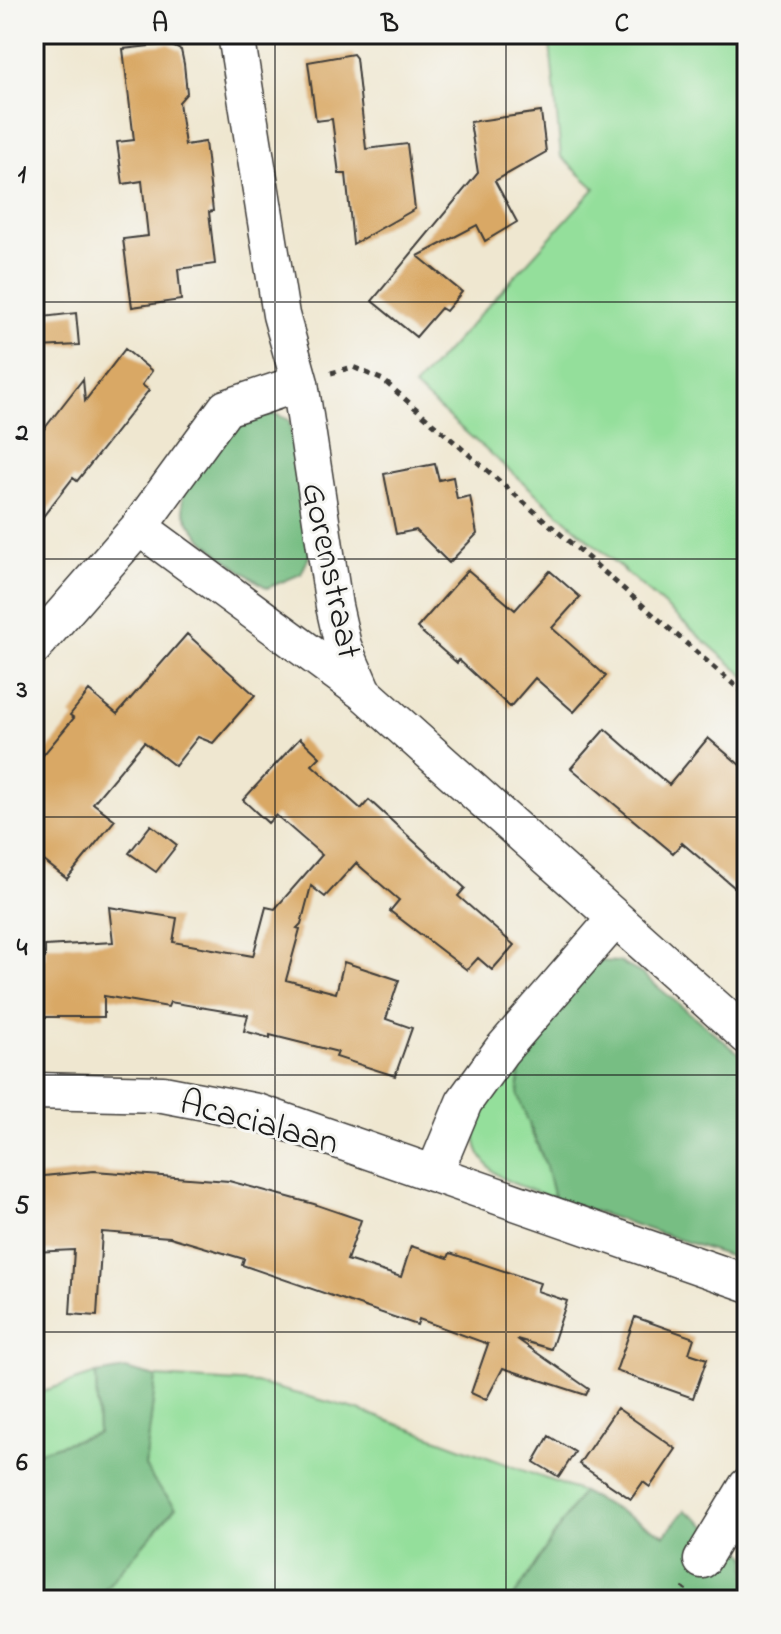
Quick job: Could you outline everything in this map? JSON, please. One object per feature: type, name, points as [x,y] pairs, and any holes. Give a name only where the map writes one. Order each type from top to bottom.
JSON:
[{"type":"street","name":"Gorenstraat","points":[[239,34],[237,41],[281,315],[300,383],[334,606],[343,646],[363,692],[747,1036]]},
{"type":"street","points":[[34,647],[139,527],[226,408],[300,383]]},
{"type":"street","points":[[139,527],[363,692]]},
{"type":"street","points":[[434,1174],[464,1102],[501,1051],[615,919]]},
{"type":"street","name":"Acacialaan","points":[[34,1091],[163,1094],[257,1112],[747,1283]]},
{"type":"street","points":[[702,1560],[747,1486]]},
{"type":"path","points":[[300,383],[353,367],[383,380],[747,696]]},
{"type":"green space","points":[[549,34],[747,34],[747,678],[414,387],[595,188],[561,157]]},
{"type":"green space","points":[[275,414],[289,420],[313,548],[301,574],[267,588],[210,546],[187,519],[182,504],[189,481],[225,440],[246,423]]},
{"type":"green space","points":[[595,961],[620,962],[642,974],[747,1060],[747,1262],[554,1198],[545,1163],[518,1096],[521,1054]]},
{"type":"green space","points":[[521,1054],[530,1129],[545,1163],[554,1198],[499,1176],[485,1162],[477,1145],[475,1131],[478,1117],[493,1090]]},
{"type":"green space","points":[[125,1369],[156,1377],[145,1467],[176,1507],[95,1600],[34,1600],[34,1453],[98,1433],[96,1374]]},
{"type":"green space","points":[[96,1374],[98,1433],[34,1453],[34,1394]]},
{"type":"green space","points":[[156,1377],[256,1383],[359,1410],[582,1492],[512,1600],[95,1600],[175,1507],[145,1467]]},
{"type":"green space","points":[[582,1492],[665,1535],[685,1510],[747,1555],[747,1600],[512,1600]]},
{"type":"building","points":[[168,44],[181,50],[184,64],[187,93],[179,102],[185,145],[205,142],[215,264],[178,269],[181,300],[132,307],[123,239],[148,236],[142,181],[123,184],[117,142],[134,140],[123,49]]},
{"type":"building","points":[[353,54],[356,58],[366,149],[407,144],[415,209],[353,244],[346,174],[339,174],[332,119],[316,121],[308,62]]},
{"type":"building","points":[[541,112],[546,152],[495,181],[517,222],[485,241],[477,225],[418,256],[462,292],[446,311],[441,308],[416,337],[372,301],[478,173],[470,122]]},
{"type":"building","points":[[76,313],[79,345],[38,347],[34,318]]},
{"type":"building","points":[[125,349],[152,371],[142,385],[149,390],[77,481],[73,478],[34,528],[34,442],[83,379],[85,401]]},
{"type":"building","points":[[435,464],[439,480],[453,477],[457,499],[470,496],[477,534],[449,563],[416,530],[396,534],[384,474]]},
{"type":"building","points":[[468,570],[515,610],[550,571],[580,597],[552,628],[606,676],[574,712],[535,678],[510,707],[459,660],[457,663],[417,628]]},
{"type":"building","points":[[187,634],[255,695],[213,743],[198,737],[175,766],[144,742],[93,803],[115,820],[67,879],[34,853],[34,766],[74,718],[70,715],[89,691],[117,714]]},
{"type":"building","points":[[605,729],[669,785],[708,738],[747,771],[747,898],[682,843],[673,853],[571,768]]},
{"type":"building","points":[[300,738],[320,757],[312,765],[361,809],[369,800],[465,888],[458,896],[514,945],[492,970],[478,958],[467,970],[390,911],[399,900],[356,863],[325,897],[311,886],[301,924],[297,928],[300,929],[286,980],[336,993],[344,962],[399,980],[386,1019],[412,1028],[395,1076],[336,1057],[338,1052],[244,1031],[248,1015],[170,1002],[168,1007],[104,996],[104,1017],[41,1017],[40,959],[45,958],[45,946],[113,942],[109,907],[177,918],[173,942],[253,956],[266,907],[275,909],[322,855],[276,815],[268,823],[243,800]]},
{"type":"building","points":[[151,825],[177,845],[156,872],[129,853]]},
{"type":"building","points":[[94,1171],[229,1181],[361,1220],[347,1260],[401,1277],[411,1246],[448,1258],[450,1253],[540,1283],[537,1291],[567,1301],[551,1349],[517,1339],[589,1389],[586,1395],[503,1368],[486,1400],[471,1393],[488,1344],[419,1319],[417,1325],[242,1265],[244,1259],[170,1237],[102,1232],[97,1316],[70,1314],[74,1250],[34,1252],[34,1177]]},
{"type":"building","points":[[635,1317],[694,1338],[689,1353],[707,1359],[693,1398],[616,1371]]},
{"type":"building","points":[[617,1408],[676,1449],[650,1487],[643,1482],[631,1499],[579,1464]]},
{"type":"building","points":[[549,1436],[575,1452],[559,1477],[534,1462]]}]
